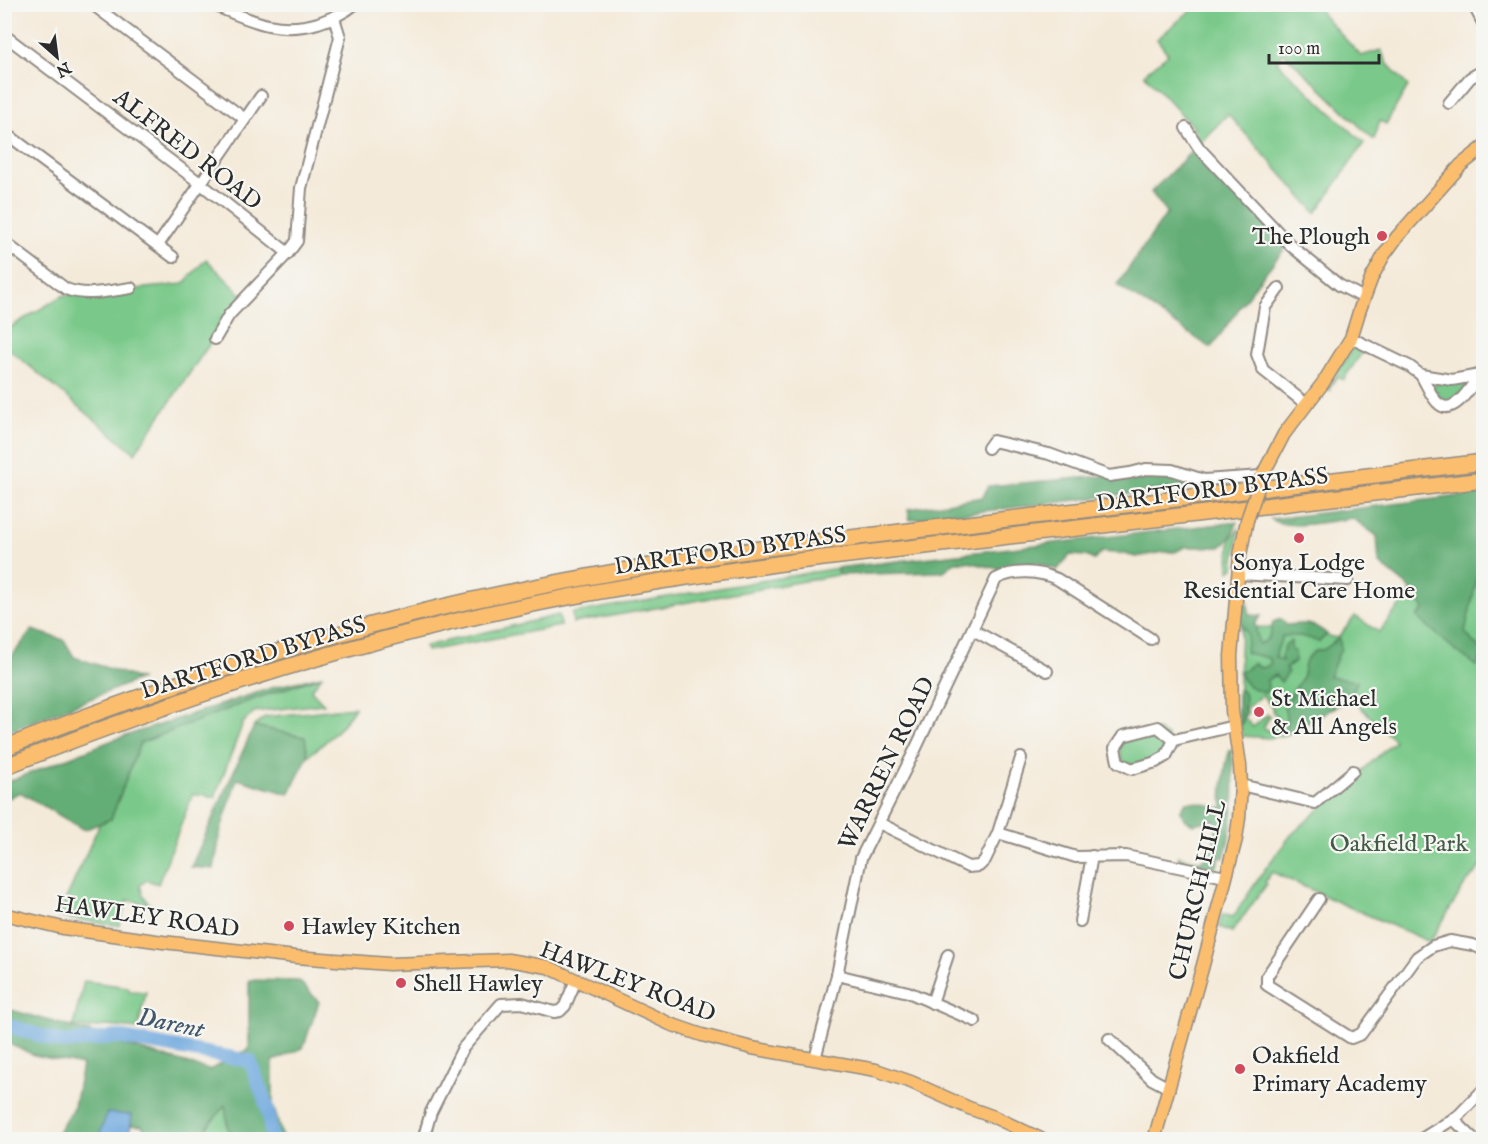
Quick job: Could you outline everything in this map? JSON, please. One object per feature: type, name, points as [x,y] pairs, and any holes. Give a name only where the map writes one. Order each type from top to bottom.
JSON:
[{"type":"highway","name":"DARTFORD BYPASS","points":[[4,748],[174,685],[287,649],[414,614],[536,586],[666,562],[767,548],[1484,462]]},
{"type":"highway","name":"DARTFORD BYPASS","points":[[4,767],[182,700],[296,664],[418,631],[540,603],[688,576],[798,561],[1484,480]]},
{"type":"main road","name":"CHURCH HILL","points":[[1154,1140],[1203,965],[1238,828],[1241,785],[1231,702],[1231,656],[1240,555],[1247,520],[1262,476],[1284,434],[1336,365],[1352,338],[1372,277],[1384,255],[1397,237],[1461,165],[1484,147]]},
{"type":"main road","name":"HAWLEY ROAD","points":[[4,914],[74,929],[296,957],[389,964],[508,960],[548,967],[670,1024],[752,1048],[876,1070],[911,1082],[1043,1140]]},
{"type":"street","points":[[92,4],[246,119]]},
{"type":"street","points":[[211,4],[242,18],[271,27],[284,28],[304,26],[334,18],[355,4]]},
{"type":"street","points":[[1473,4],[1484,25]]},
{"type":"street","points":[[215,339],[229,315],[297,241],[301,188],[339,37],[338,26],[334,18]]},
{"type":"street","name":"ALFRED ROAD","points":[[4,35],[200,183],[288,253]]},
{"type":"street","points":[[1449,103],[1470,78],[1484,70]]},
{"type":"street","points":[[158,245],[261,96]]},
{"type":"street","points":[[1186,128],[1199,148],[1290,245],[1339,285],[1364,298]]},
{"type":"street","points":[[4,132],[173,257]]},
{"type":"street","points":[[4,242],[66,289],[87,293],[131,288]]},
{"type":"street","points":[[1279,288],[1263,312],[1258,360],[1263,370],[1306,404]]},
{"type":"street","points":[[1352,338],[1409,366],[1421,375],[1436,401],[1446,407],[1460,401],[1482,373]]},
{"type":"street","points":[[1421,375],[1452,380],[1482,373]]},
{"type":"street","points":[[988,448],[993,441],[1049,454],[1109,476],[1146,469],[1172,470],[1204,480],[1262,476]]},
{"type":"street","name":"WARREN ROAD","points":[[815,1059],[837,975],[861,858],[996,579],[1008,574],[1034,572],[1047,575],[1057,579],[1151,639]]},
{"type":"street","points":[[1238,574],[1348,580]]},
{"type":"street","points":[[973,630],[1047,671]]},
{"type":"street","points":[[1174,740],[1234,726]]},
{"type":"street","points":[[1158,727],[1174,740],[1166,756],[1156,762],[1132,769],[1118,762],[1115,748],[1123,736],[1158,727]]},
{"type":"street","points":[[879,823],[968,867],[979,866],[985,861],[998,833],[1021,758]]},
{"type":"street","points":[[1241,785],[1315,803],[1353,771]]},
{"type":"street","points":[[998,833],[1076,857],[1126,856],[1225,877]]},
{"type":"street","points":[[1080,921],[1092,856]]},
{"type":"street","points":[[1319,899],[1267,976],[1267,984],[1351,1038],[1361,1034],[1417,957],[1433,946],[1450,941],[1473,945],[1484,950]]},
{"type":"street","points":[[932,1003],[948,955]]},
{"type":"street","points":[[837,975],[908,992],[975,1021]]},
{"type":"street","points":[[423,1140],[430,1112],[463,1048],[501,1004],[522,1003],[554,1012],[560,1011],[565,1006],[576,980]]},
{"type":"street","points":[[1109,1039],[1152,1079],[1169,1088]]},
{"type":"street","points":[[1420,1140],[1463,1112],[1484,1089]]},
{"type":"street","points":[[1454,1119],[1475,1140]]},
{"type":"green space","points":[[1316,4],[1323,15],[1361,56],[1381,50],[1387,63],[1408,86],[1386,124],[1380,121],[1374,140],[1283,52],[1277,62],[1364,143],[1316,213],[1228,114],[1199,144],[1194,128],[1144,74],[1168,54],[1157,39],[1197,5]]},
{"type":"green space","points":[[1195,148],[1287,246],[1257,283],[1211,348],[1117,285],[1167,213],[1151,192]]},
{"type":"green space","points":[[206,259],[244,297],[135,453],[5,346],[4,331],[62,296],[183,284]]},
{"type":"green space","points":[[1356,346],[1364,350],[1343,380],[1337,377],[1329,389],[1331,392],[1327,389]]},
{"type":"green space","points":[[1436,382],[1466,382],[1468,385],[1457,401],[1445,405],[1433,388]]},
{"type":"green space","points":[[1160,471],[1206,484],[910,520],[908,509],[983,497],[988,486]]},
{"type":"green space","points":[[1483,493],[1483,567],[1479,568],[1465,632],[1483,652],[1477,666],[1417,617],[1424,609],[1412,590],[1379,563],[1377,536],[1352,518],[1299,525],[1278,523],[1271,519]]},
{"type":"green space","points":[[1237,522],[1231,536],[1221,547],[1185,547],[1175,552],[1136,557],[1102,552],[1094,560],[1086,556],[1070,555],[1057,570],[1038,563],[999,569],[968,562],[955,562],[944,571],[938,572],[838,575],[837,568]]},
{"type":"green space","points":[[1239,529],[1234,568],[1229,571],[1230,540]]},
{"type":"green space","name":"Oakfield Park","points":[[1483,567],[1483,864],[1464,886],[1430,942],[1272,872],[1265,882],[1267,884],[1232,932],[1219,927],[1222,914],[1233,917],[1291,835],[1395,741],[1351,698],[1286,735],[1269,738],[1242,736],[1238,712],[1241,626],[1289,629],[1338,638],[1355,616],[1379,632],[1412,590],[1424,609]],"holes":[[[1262,695],[1276,715],[1269,731],[1263,728],[1270,716],[1268,714],[1253,727],[1244,717],[1248,713],[1245,709]]]},
{"type":"green space","points":[[837,568],[838,575],[573,623],[572,613]]},
{"type":"green space","points":[[1247,601],[1250,615],[1261,616],[1255,624],[1259,644],[1268,638],[1273,622],[1281,619],[1286,625],[1308,624],[1327,634],[1319,642],[1301,636],[1282,636],[1275,657],[1282,661],[1281,656],[1286,644],[1291,641],[1291,650],[1295,652],[1295,662],[1286,667],[1288,673],[1281,682],[1275,675],[1267,680],[1268,687],[1265,693],[1248,685],[1240,675],[1242,670],[1253,663],[1261,668],[1268,666],[1271,662],[1268,658],[1246,653],[1247,634],[1240,622],[1241,607]]},
{"type":"green space","points":[[559,615],[561,626],[427,651],[425,646]]},
{"type":"green space","points":[[32,630],[64,640],[74,657],[140,679],[5,733],[5,665]]},
{"type":"green space","points":[[1339,638],[1341,648],[1329,677],[1357,681],[1351,698],[1286,735],[1284,707],[1302,678],[1306,660],[1313,652],[1325,649]]},
{"type":"green space","points":[[322,676],[311,690],[324,704],[254,712],[243,723],[215,797],[193,794],[158,884],[147,880],[140,885],[150,905],[127,900],[119,926],[58,917],[100,823],[111,819],[140,743],[251,700]]},
{"type":"green space","points":[[322,676],[251,700],[140,743],[111,819],[84,830],[20,792],[5,800],[5,783],[113,740],[274,687]]},
{"type":"green space","points":[[1238,690],[1244,692],[1245,696],[1243,722],[1240,725],[1238,712]]},
{"type":"green space","points":[[355,707],[334,734],[308,756],[304,737],[254,726],[265,717]]},
{"type":"green space","points":[[254,726],[305,737],[308,756],[289,794],[237,779],[221,829],[214,869],[191,867]]},
{"type":"green space","points":[[1158,730],[1167,736],[1168,747],[1160,758],[1131,766],[1122,761],[1119,747],[1126,737]]},
{"type":"green space","points":[[1230,750],[1232,750],[1234,791],[1230,831],[1224,858],[1219,857],[1217,867],[1177,862],[1179,856],[1201,861],[1215,848],[1214,839],[1217,826],[1214,820],[1193,824],[1186,820],[1180,811],[1186,802],[1223,808],[1224,779]]},
{"type":"green space","points":[[249,980],[299,981],[319,1002],[303,1048],[273,1061],[273,1105],[283,1140],[236,1139],[228,1129],[225,1105],[202,1134],[202,1139],[144,1139],[143,1126],[114,1124],[108,1139],[54,1139],[74,1106],[82,1065],[34,1055],[5,1042],[4,1008],[209,1070],[249,1049]]},
{"type":"green space","points":[[84,981],[128,987],[130,991],[146,992],[138,1029],[73,1026]]},
{"type":"green space","points":[[225,1104],[228,1129],[236,1139],[202,1139],[202,1134]]},
{"type":"water","points":[[107,1113],[132,1115],[129,1139],[98,1139]]},
{"type":"waterway","name":"Darent","points":[[4,1024],[63,1043],[117,1037],[250,1061],[267,1106],[272,1140]]},
{"type":"place","name":"The Plough","points":[[1382,236]]},
{"type":"place","name":"Sonya Lodge Residential Care Home","points":[[1299,538]]},
{"type":"place","name":"St Michael & All Angels","points":[[1259,712]]},
{"type":"place","name":"Hawley Kitchen","points":[[289,926]]},
{"type":"place","name":"Shell Hawley","points":[[401,983]]},
{"type":"place","name":"Oakfield Primary Academy","points":[[1240,1069]]}]
